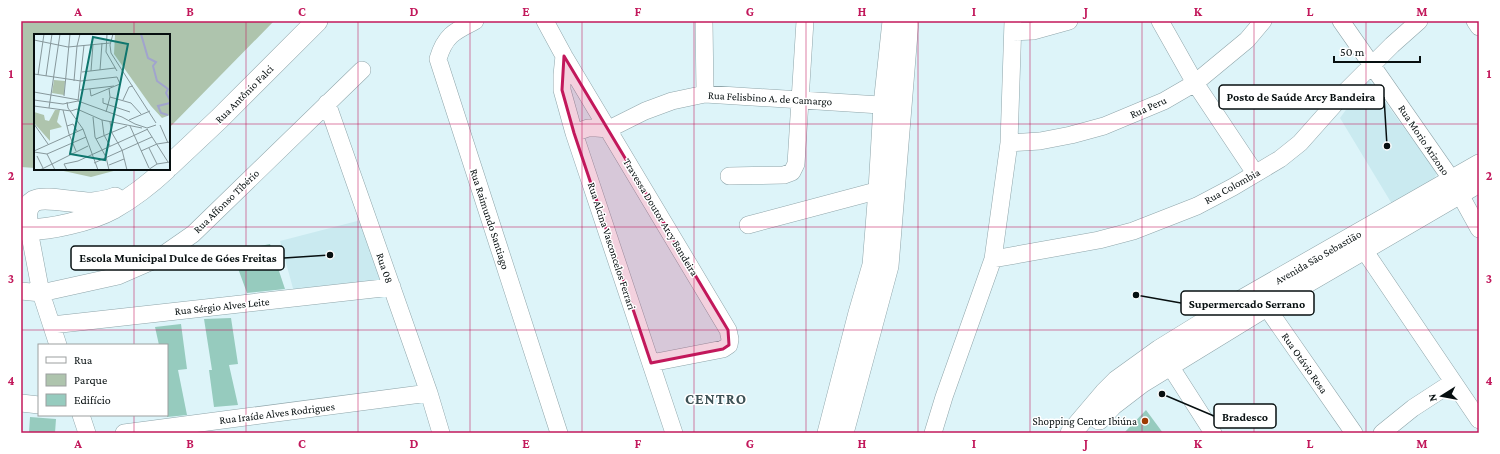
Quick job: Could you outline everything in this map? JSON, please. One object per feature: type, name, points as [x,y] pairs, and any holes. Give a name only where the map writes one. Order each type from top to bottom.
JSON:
[{"type":"main road","name":"Rua Antônio Falci","points":[[170,165],[219,119],[317,21]]},
{"type":"main road","points":[[843,433],[881,266],[893,106],[893,21]]},
{"type":"main road","points":[[893,106],[908,21]]},
{"type":"main road","name":"Avenida São Sebastião","points":[[1317,267],[1364,250],[1456,187],[1479,165]]},
{"type":"main road","points":[[151,184],[123,196],[93,203],[46,199],[34,201],[28,207],[25,229],[56,227],[113,208],[151,184],[165,170]]},
{"type":"main road","name":"Avenida São Sebastião","points":[[1072,433],[1105,393],[1142,382],[1165,358],[1261,299],[1456,187],[1479,182]]},
{"type":"main road","points":[[828,433],[859,313],[881,266]]},
{"type":"main road","name":"Avenida São Sebastião","points":[[1087,433],[1112,405],[1122,388]]},
{"type":"street","name":"Rua Raimundo Santiago","points":[[476,21],[448,37],[441,47],[438,59],[559,433]]},
{"type":"street","name":"Travessa Doutor Arcy Bandeira","points":[[545,21],[564,56],[728,330],[730,339],[729,345],[723,349],[651,363]]},
{"type":"street","points":[[704,21],[705,94]]},
{"type":"street","points":[[730,176],[784,176],[792,172],[796,164],[805,21]]},
{"type":"street","points":[[933,433],[944,397],[994,259],[1009,143],[1013,27],[1033,31],[1069,21]]},
{"type":"street","points":[[1160,21],[1195,83],[1255,173]]},
{"type":"street","name":"Rua Peru","points":[[1009,143],[1040,141],[1071,136],[1104,126],[1164,101],[1195,83],[1247,40],[1263,21]]},
{"type":"street","name":"Rua Morio Arizono","points":[[1341,21],[1373,65],[1456,187],[1479,229]]},
{"type":"street","name":"Rua Colombia","points":[[994,259],[1099,240],[1133,231],[1197,206],[1233,187],[1280,159],[1300,143],[1348,89],[1392,45],[1419,21]]},
{"type":"street","points":[[1475,21],[1479,27]]},
{"type":"street","name":"Rua Alcina Vasconcelos Ferrari","points":[[564,56],[562,90],[574,133],[674,433]]},
{"type":"street","name":"Rua Affonso Tibério","points":[[21,291],[41,293],[118,276],[157,259],[193,234],[362,70]]},
{"type":"street","name":"Rua Felisbino A. de Camargo","points":[[574,133],[592,128],[609,129],[645,111],[672,101],[705,94],[893,106]]},
{"type":"street","name":"Rua 08","points":[[327,103],[429,393],[441,433]]},
{"type":"street","points":[[748,225],[887,188]]},
{"type":"street","points":[[25,229],[41,293],[58,344]]},
{"type":"street","points":[[1364,250],[1479,420]]},
{"type":"street","name":"Rua Sérgio Alves Leite","points":[[52,325],[392,287]]},
{"type":"street","name":"Rua Otávio Rosa","points":[[1261,299],[1354,433]]},
{"type":"street","points":[[1165,358],[1207,430]]},
{"type":"street","points":[[1382,433],[1413,408],[1453,382]]},
{"type":"street","name":"Rua Iraíde Alves Rodrigues","points":[[124,433],[429,393]]},
{"type":"street","points":[[21,403],[38,405]]},
{"type":"street","points":[[81,416],[87,433]]},
{"type":"highlighted area","points":[[564,56],[728,330],[729,345],[723,349],[651,363],[574,133],[562,90]]},
{"type":"shaded area","points":[[1369,80],[1437,173],[1433,181],[1392,204],[1340,118]]},
{"type":"shaded area","points":[[365,219],[381,277],[379,282],[294,292],[280,241]]},
{"type":"green space","points":[[21,21],[274,21],[170,127],[170,34],[34,34],[34,168],[21,167]]},
{"type":"green space","points":[[59,170],[117,170],[91,177]]},
{"type":"building","points":[[270,244],[285,289],[247,293],[232,252]]},
{"type":"building","points":[[231,318],[238,364],[229,365],[238,405],[214,407],[209,370],[212,370],[204,319]]},
{"type":"building","points":[[181,324],[187,369],[178,370],[187,415],[167,417],[168,344],[159,344],[155,327]]},
{"type":"building","name":"Shopping Center Ibiúna","points":[[1146,410],[1163,433],[1124,433]]},
{"type":"building","points":[[30,417],[56,419],[55,433],[29,433]]},
{"type":"place","name":"Posto de Saúde Arcy Bandeira","points":[[1387,146]]},
{"type":"place","name":"Escola Municipal Dulce de Góes Freitas","points":[[330,255]]},
{"type":"place","name":"Supermercado Serrano","points":[[1136,295]]},
{"type":"place","name":"Bradesco","points":[[1162,394]]},
{"type":"place","name":"Shopping Center Ibiúna","points":[[1145,421]]},
{"type":"district","name":"CENTRO","points":[[716,399]]}]
